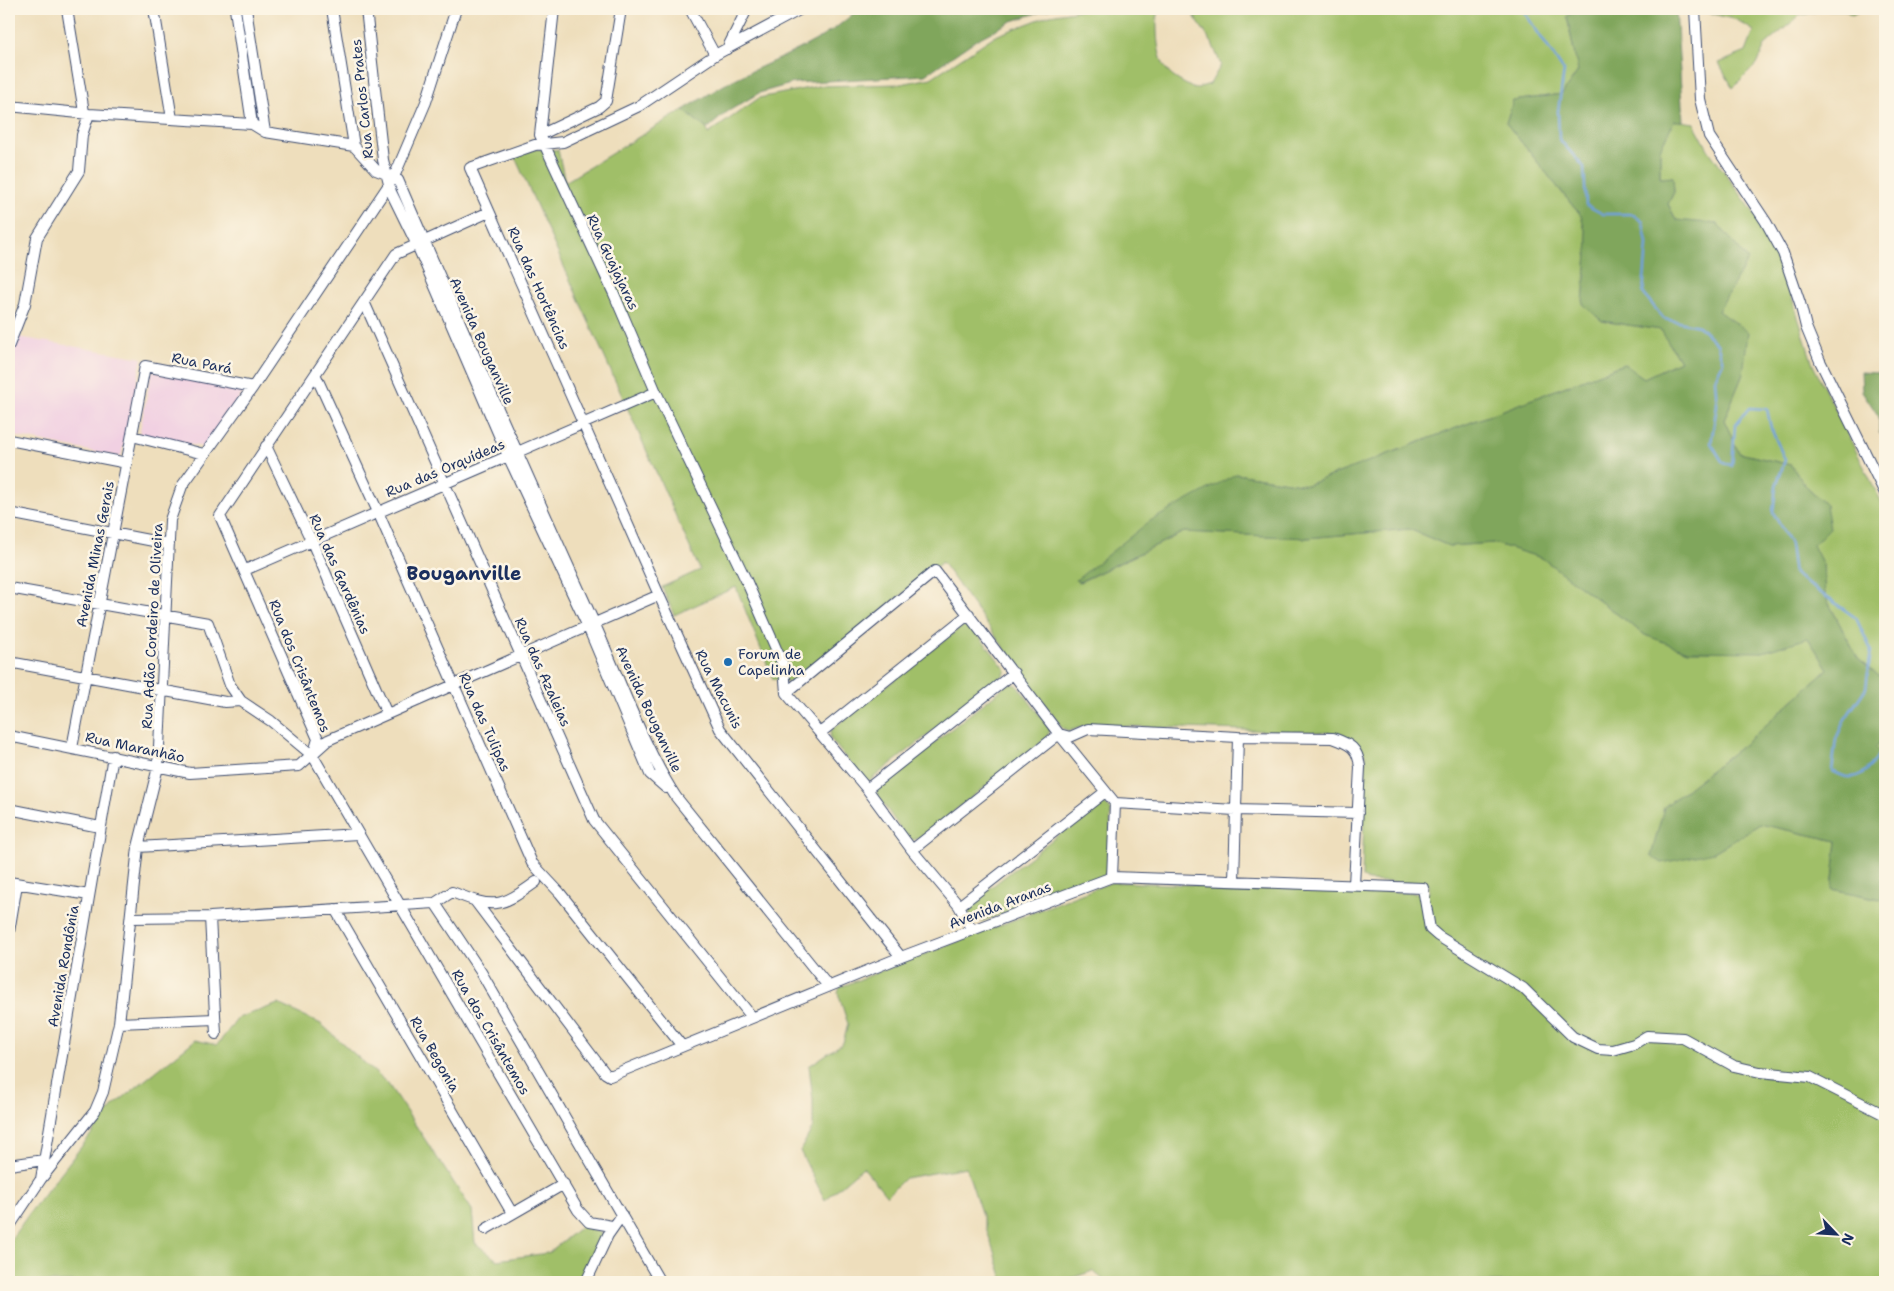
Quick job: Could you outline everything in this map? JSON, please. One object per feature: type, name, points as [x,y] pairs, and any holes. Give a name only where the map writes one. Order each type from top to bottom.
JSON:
[{"type":"street","points":[[9,345],[25,304],[37,238],[79,171],[86,113],[67,9]]},
{"type":"street","points":[[154,9],[172,119]]},
{"type":"street","points":[[235,9],[252,124]]},
{"type":"street","points":[[246,9],[265,132]]},
{"type":"street","points":[[332,9],[354,146],[376,170],[389,178]]},
{"type":"street","name":"Rua Carlos Prates","points":[[366,9],[382,160],[389,178]]},
{"type":"street","name":"Rua Adão Cordeiro de Oliveira","points":[[9,1227],[41,1179],[95,1111],[104,1092],[119,1023],[138,847],[158,767],[170,520],[182,486],[253,387],[389,178],[426,102],[455,9]]},
{"type":"street","points":[[542,139],[554,9]]},
{"type":"street","points":[[542,139],[606,101],[621,9]]},
{"type":"street","points":[[690,9],[715,56]]},
{"type":"street","points":[[727,49],[747,9]]},
{"type":"street","points":[[542,139],[562,142],[639,106],[715,56],[801,9]]},
{"type":"street","points":[[1695,9],[1700,99],[1709,136],[1761,214],[1783,253],[1806,327],[1818,356],[1885,493]]},
{"type":"street","points":[[9,106],[252,124],[265,132],[354,146]]},
{"type":"street","name":"Rua das Hortências","points":[[542,139],[470,168],[584,424]]},
{"type":"street","name":"Rua Guajajaras","points":[[542,139],[614,294],[656,392],[746,580],[784,667],[786,693]]},
{"type":"street","name":"Avenida Bouganville","points":[[389,178],[398,180],[421,243],[512,454],[592,626],[650,774],[676,797],[828,986]]},
{"type":"street","name":"Rua dos Crisântemos","points":[[490,212],[396,254],[365,304],[266,446],[220,516],[318,739],[313,756],[578,1210],[589,1222],[612,1226]]},
{"type":"street","name":"Rua das Azaleias","points":[[365,304],[594,820],[752,1018]]},
{"type":"street","name":"Rua Pará","points":[[146,366],[253,387]]},
{"type":"street","name":"Avenida Minas Gerais","points":[[72,748],[146,366]]},
{"type":"street","name":"Rua das Tulipas","points":[[316,376],[378,512],[532,863],[560,893],[682,1046]]},
{"type":"street","name":"Rua das Orquídeas","points":[[245,570],[656,392]]},
{"type":"street","name":"Rua Macunis","points":[[584,424],[720,729],[902,957]]},
{"type":"street","points":[[132,436],[204,454]]},
{"type":"street","points":[[9,440],[127,463]]},
{"type":"street","name":"Rua das Gardênias","points":[[266,446],[312,542],[387,714]]},
{"type":"street","points":[[9,514],[169,544]]},
{"type":"street","points":[[972,930],[959,906],[912,850],[867,790],[786,693],[935,571],[1059,734],[1115,803],[1235,810],[1358,813]]},
{"type":"street","points":[[9,588],[208,623],[230,685],[241,701],[293,737],[313,756]]},
{"type":"street","name":"Rua Maranhão","points":[[9,736],[190,772],[299,766],[313,756],[328,740],[592,626],[659,595]]},
{"type":"street","points":[[820,733],[969,614]]},
{"type":"street","points":[[9,662],[225,702],[241,701]]},
{"type":"street","points":[[867,790],[1014,673]]},
{"type":"street","points":[[1059,734],[1070,737],[1088,730],[1238,737],[1333,738],[1346,742],[1359,754],[1360,767],[1354,885]]},
{"type":"street","points":[[912,850],[1059,734]]},
{"type":"street","points":[[1234,881],[1238,737]]},
{"type":"street","name":"Avenida Rondônia","points":[[41,1179],[113,756]]},
{"type":"street","points":[[959,906],[1105,792]]},
{"type":"street","points":[[1112,877],[1115,803]]},
{"type":"street","points":[[9,809],[100,827]]},
{"type":"street","points":[[138,847],[358,834]]},
{"type":"street","name":"Avenida Aranas","points":[[475,901],[610,1076],[828,986],[1112,877],[1423,888],[1430,929],[1438,936],[1523,988],[1566,1031],[1587,1045],[1604,1050],[1634,1044],[1647,1036],[1683,1038],[1734,1066],[1760,1072],[1810,1077],[1885,1115]]},
{"type":"street","points":[[131,918],[210,917],[400,905],[435,902],[452,892],[475,901],[498,904],[511,900],[536,882]]},
{"type":"street","points":[[9,932],[13,883],[89,895]]},
{"type":"street","points":[[435,902],[481,972],[660,1282]]},
{"type":"street","name":"Rua Begonia","points":[[335,909],[512,1213]]},
{"type":"street","points":[[210,917],[216,1034]]},
{"type":"street","points":[[119,1023],[215,1019]]},
{"type":"street","points":[[9,1164],[44,1160]]},
{"type":"street","points":[[486,1229],[564,1184]]},
{"type":"street","points":[[586,1282],[612,1226],[622,1215]]},
{"type":"shaded area","points":[[18,337],[142,358],[121,457],[9,435],[9,358]]},
{"type":"shaded area","points":[[152,371],[245,390],[204,447],[139,435]]},
{"type":"green space","points":[[858,9],[1050,9],[1012,21],[976,40],[925,75],[794,83],[759,93],[727,112],[707,129],[683,110],[733,80],[815,41],[845,21]]},
{"type":"green space","points":[[1085,9],[1157,9],[1159,52],[1165,67],[1170,74],[1194,89],[1210,84],[1221,65],[1212,43],[1192,13],[1192,9],[1579,9],[1567,17],[1578,71],[1562,94],[1513,101],[1506,123],[1581,216],[1588,241],[1583,304],[1602,321],[1661,330],[1680,361],[1644,378],[1624,364],[1307,485],[1236,474],[1080,582],[1184,532],[1307,538],[1409,529],[1449,546],[1493,543],[1542,558],[1645,635],[1762,652],[1808,638],[1828,669],[1746,743],[1664,807],[1714,852],[1760,824],[1837,841],[1832,889],[1885,900],[1885,1282],[1106,1282],[1093,1271],[1059,1282],[1004,1282],[966,1167],[905,1178],[887,1196],[863,1167],[825,1200],[800,1151],[813,1127],[813,1100],[809,1066],[843,1043],[848,1024],[838,993],[840,987],[1112,882],[1429,893],[1429,884],[1368,881],[1362,877],[1366,756],[1356,742],[1338,733],[1088,725],[1069,731],[1062,728],[942,562],[793,682],[773,679],[736,587],[674,615],[662,587],[700,570],[514,155],[536,149],[558,150],[565,182],[683,110],[707,129],[708,134],[759,98],[819,86],[901,84],[931,78],[993,37],[1050,15]]},
{"type":"green space","points":[[1579,9],[1676,9],[1683,121],[1674,121],[1660,149],[1660,178],[1673,177],[1674,192],[1668,204],[1676,220],[1718,224],[1748,260],[1718,311],[1748,332],[1743,374],[1724,420],[1739,453],[1791,465],[1804,484],[1826,505],[1830,528],[1813,545],[1823,565],[1825,596],[1858,659],[1885,681],[1885,737],[1875,748],[1885,758],[1885,900],[1832,889],[1837,841],[1760,824],[1714,852],[1662,863],[1651,856],[1664,807],[1746,743],[1828,669],[1808,638],[1763,652],[1688,651],[1645,635],[1542,558],[1493,543],[1449,546],[1409,529],[1307,538],[1184,532],[1079,582],[1076,580],[1150,521],[1236,474],[1307,485],[1624,364],[1644,378],[1680,361],[1661,330],[1602,321],[1583,304],[1588,241],[1581,216],[1506,123],[1513,101],[1562,94],[1578,71],[1567,16]]},
{"type":"green space","points":[[1700,9],[1864,9],[1852,15],[1844,10],[1823,10],[1799,16],[1765,45],[1758,63],[1733,88],[1719,63],[1746,52],[1754,31],[1737,20],[1700,11]]},
{"type":"green space","points":[[1674,120],[1694,123],[1709,151],[1757,217],[1786,279],[1813,365],[1885,509],[1885,681],[1858,659],[1825,596],[1823,565],[1812,545],[1826,505],[1804,484],[1791,465],[1739,453],[1724,420],[1743,374],[1718,311],[1718,224],[1677,221],[1668,204],[1674,192],[1673,177],[1660,179],[1660,149]]},
{"type":"green space","points":[[1885,350],[1885,438],[1879,433],[1879,417],[1862,391],[1861,372],[1878,373],[1881,353]]},
{"type":"green space","points":[[969,623],[1006,670],[1004,675],[868,782],[865,782],[830,738],[831,730],[965,624]]},
{"type":"green space","points":[[1008,684],[1017,685],[1050,729],[1047,738],[920,838],[912,840],[907,838],[875,792],[878,787]]},
{"type":"green space","points":[[1885,737],[1885,758],[1875,748]]},
{"type":"green space","points":[[1098,804],[1105,804],[1111,810],[1108,868],[1104,876],[983,921],[968,913],[968,908],[972,902]]},
{"type":"green space","points":[[278,1004],[321,1024],[388,1084],[472,1210],[475,1243],[497,1260],[548,1253],[583,1225],[604,1235],[582,1282],[9,1282],[9,1242],[114,1105],[195,1040],[217,1045],[238,1018]]},
{"type":"waterway","points":[[1522,9],[1564,71],[1558,111],[1559,139],[1584,167],[1586,205],[1603,214],[1632,214],[1643,222],[1647,244],[1643,293],[1664,319],[1699,326],[1717,344],[1723,362],[1715,379],[1717,405],[1711,443],[1722,461],[1732,466],[1735,425],[1749,408],[1767,409],[1771,428],[1785,460],[1776,486],[1773,512],[1790,544],[1794,574],[1856,618],[1871,650],[1866,688],[1845,719],[1836,739],[1832,771],[1846,777],[1855,777],[1861,774],[1871,766],[1885,742]]},
{"type":"place","name":"Forum de Capelinha","points":[[728,662]]},
{"type":"district","name":"Bouganville","points":[[464,573]]}]
